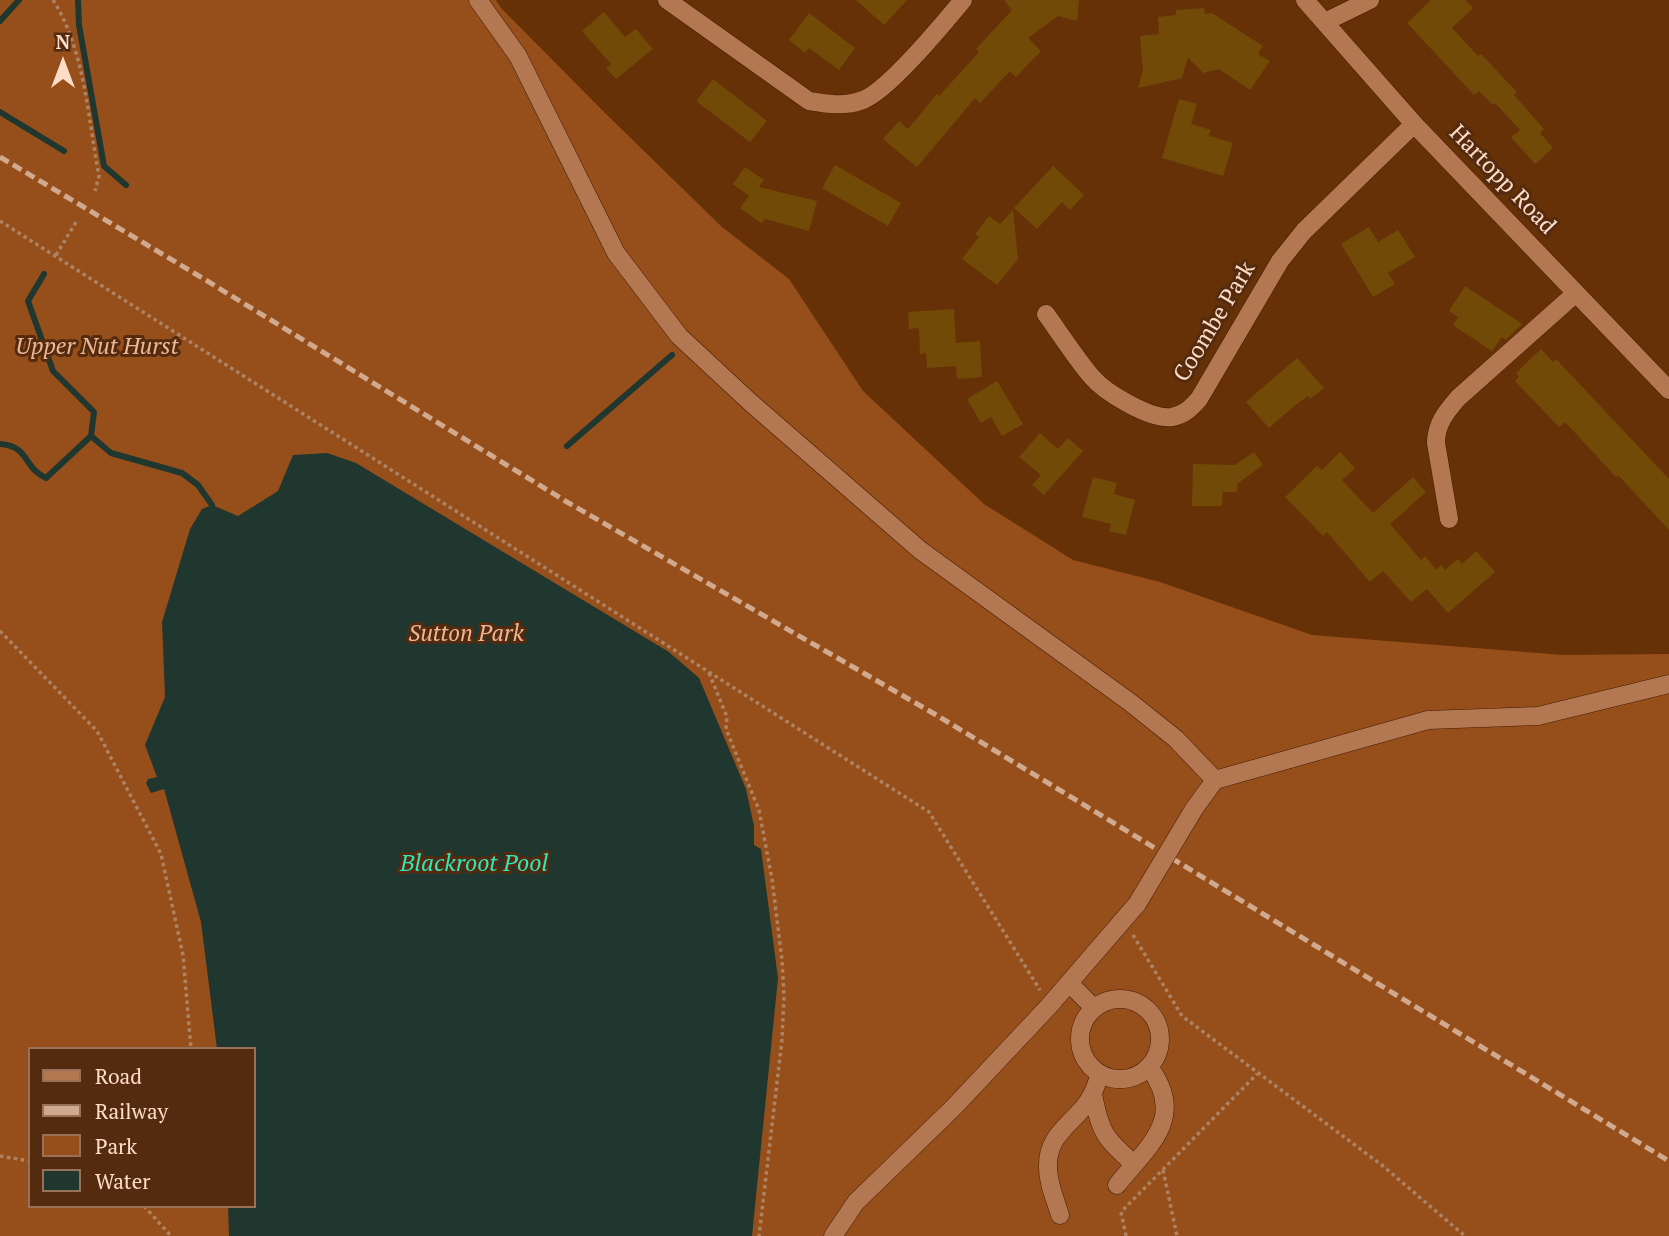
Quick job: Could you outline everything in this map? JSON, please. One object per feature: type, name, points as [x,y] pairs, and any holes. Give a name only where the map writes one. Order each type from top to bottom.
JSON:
[{"type":"street","points":[[478,0],[518,56],[616,253],[679,336],[750,402],[920,550],[1131,703],[1176,739],[1215,780]]},
{"type":"street","points":[[667,0],[809,101],[828,105],[864,100],[877,92],[930,39],[963,0]]},
{"type":"street","name":"Hartopp Road","points":[[1305,0],[1414,124],[1669,390]]},
{"type":"street","points":[[1325,22],[1370,0]]},
{"type":"street","name":"Coombe Park","points":[[1046,314],[1093,379],[1112,394],[1156,416],[1171,417],[1186,413],[1199,400],[1280,261],[1304,231],[1414,124]]},
{"type":"street","points":[[1449,519],[1436,430],[1458,398],[1576,293]]},
{"type":"street","points":[[833,1236],[856,1202],[954,1107],[1049,1006],[1137,904],[1194,809],[1215,780],[1428,720],[1538,716],[1669,684]]},
{"type":"street","points":[[1069,983],[1094,1008]]},
{"type":"street","points":[[1119,998],[1133,1000],[1145,1006],[1160,1029],[1161,1042],[1157,1056],[1149,1067],[1138,1075],[1125,1079],[1100,1074],[1090,1066],[1083,1055],[1080,1030],[1085,1017],[1105,1001],[1119,998]]},
{"type":"street","points":[[1117,1185],[1158,1135],[1167,1110],[1165,1094],[1149,1067]]},
{"type":"street","points":[[1060,1214],[1048,1167],[1050,1152],[1060,1130],[1093,1094],[1100,1074]]},
{"type":"street","points":[[1093,1094],[1098,1124],[1106,1138],[1134,1164]]},
{"type":"path","points":[[53,0],[60,10],[78,55],[99,176],[95,191]]},
{"type":"path","points":[[0,221],[929,812],[1049,1006]]},
{"type":"path","points":[[56,255],[76,222]]},
{"type":"path","points":[[0,631],[97,731],[161,854],[183,955],[191,1047]]},
{"type":"path","points":[[708,671],[727,718],[726,729],[758,810],[772,879],[782,960],[782,1040],[759,1236]]},
{"type":"path","points":[[1124,919],[1182,1016],[1384,1166],[1465,1236]]},
{"type":"path","points":[[1126,1236],[1121,1212],[1257,1073]]},
{"type":"path","points":[[0,1156],[28,1161]]},
{"type":"path","points":[[1163,1169],[1177,1236]]},
{"type":"path","points":[[146,1208],[171,1236]]},
{"type":"green space","name":"Sutton Park","points":[[0,0],[496,0],[604,112],[722,227],[789,279],[863,391],[984,504],[1073,560],[1160,582],[1312,635],[1563,655],[1669,654],[1669,1236],[0,1236]]},
{"type":"water","name":"Blackroot Pool","points":[[327,453],[356,463],[669,652],[699,678],[746,789],[754,826],[754,845],[761,849],[778,978],[752,1236],[229,1236],[228,1208],[256,1208],[256,1047],[217,1047],[201,922],[164,789],[151,793],[146,783],[148,779],[157,777],[145,745],[165,697],[162,622],[190,529],[202,509],[212,505],[238,516],[278,491],[293,455]]},
{"type":"building","points":[[856,0],[907,0],[884,25]]},
{"type":"building","points":[[1004,0],[1079,0],[1077,21],[1058,16],[1028,38],[1041,51],[1016,77],[1010,71],[980,103],[975,98],[917,167],[883,139],[899,121],[908,129],[937,94],[939,96],[979,52],[976,49],[1012,10]]},
{"type":"building","points":[[1431,0],[1465,0],[1473,8],[1452,28],[1517,92],[1514,95],[1544,129],[1540,133],[1553,148],[1535,164],[1511,137],[1520,130],[1495,103],[1493,105],[1479,91],[1474,95],[1407,23]]},
{"type":"building","points":[[1204,8],[1205,14],[1212,13],[1263,46],[1258,54],[1270,61],[1250,90],[1219,69],[1203,73],[1188,57],[1182,78],[1138,88],[1143,70],[1140,36],[1159,34],[1158,17],[1176,15],[1176,10]]},
{"type":"building","points":[[604,12],[625,37],[636,29],[653,49],[616,79],[606,68],[611,64],[582,31]]},
{"type":"building","points":[[809,13],[855,48],[839,70],[809,48],[805,53],[789,40]]},
{"type":"building","points":[[713,79],[767,121],[750,142],[696,101]]},
{"type":"building","points":[[1179,99],[1197,104],[1191,124],[1211,130],[1209,136],[1233,143],[1223,176],[1162,158]]},
{"type":"building","points":[[835,165],[901,203],[888,226],[822,188]]},
{"type":"building","points":[[1053,166],[1084,195],[1070,210],[1062,202],[1037,229],[1014,208]]},
{"type":"building","points":[[745,167],[764,180],[759,187],[817,201],[809,231],[765,219],[761,223],[740,208],[749,196],[733,184]]},
{"type":"building","points":[[1013,210],[1018,259],[997,285],[962,259],[979,237],[975,234],[989,216],[1000,224]]},
{"type":"building","points":[[1369,227],[1378,242],[1398,230],[1415,257],[1388,273],[1395,284],[1373,297],[1341,244]]},
{"type":"building","points":[[1465,286],[1522,324],[1506,340],[1502,337],[1492,351],[1453,325],[1458,317],[1449,311]]},
{"type":"building","points":[[954,309],[956,343],[980,341],[982,377],[957,379],[956,366],[927,368],[926,353],[920,354],[919,328],[909,329],[908,312]]},
{"type":"building","points":[[1541,349],[1553,362],[1556,359],[1669,479],[1669,530],[1565,422],[1559,427],[1515,381],[1519,376],[1516,373]]},
{"type":"building","points":[[1297,358],[1324,388],[1310,399],[1308,396],[1298,403],[1269,428],[1246,402]]},
{"type":"building","points":[[997,381],[1023,424],[1002,436],[991,417],[981,423],[967,399]]},
{"type":"building","points":[[1040,433],[1058,449],[1068,438],[1083,451],[1044,495],[1032,485],[1041,475],[1019,457]]},
{"type":"building","points":[[1254,452],[1263,465],[1237,484],[1237,492],[1223,492],[1222,506],[1192,506],[1193,464],[1235,465]]},
{"type":"building","points":[[1340,452],[1355,468],[1342,480],[1373,513],[1413,477],[1426,492],[1390,524],[1421,560],[1425,556],[1436,570],[1441,565],[1445,570],[1458,559],[1462,564],[1476,551],[1495,572],[1448,613],[1427,589],[1411,602],[1383,571],[1370,582],[1327,532],[1323,536],[1285,497],[1317,466],[1322,470]]},
{"type":"building","points":[[1093,477],[1117,483],[1114,494],[1135,500],[1126,535],[1109,531],[1111,524],[1082,517]]},
{"type":"waterway","points":[[0,21],[19,0]]},
{"type":"waterway","points":[[78,0],[79,25],[104,166],[126,185]]},
{"type":"waterway","points":[[0,112],[64,151]]},
{"type":"waterway","points":[[44,274],[28,301],[53,371],[94,412],[91,436]]},
{"type":"waterway","points":[[567,446],[672,355]]},
{"type":"waterway","points":[[0,444],[17,449],[33,469],[46,478],[91,436],[111,453],[182,473],[198,485],[212,505]]},
{"type":"railway","points":[[0,157],[567,502],[938,716],[1669,1161]]},
{"type":"park label","name":"Upper Nut Hurst","points":[[97,347]]}]
